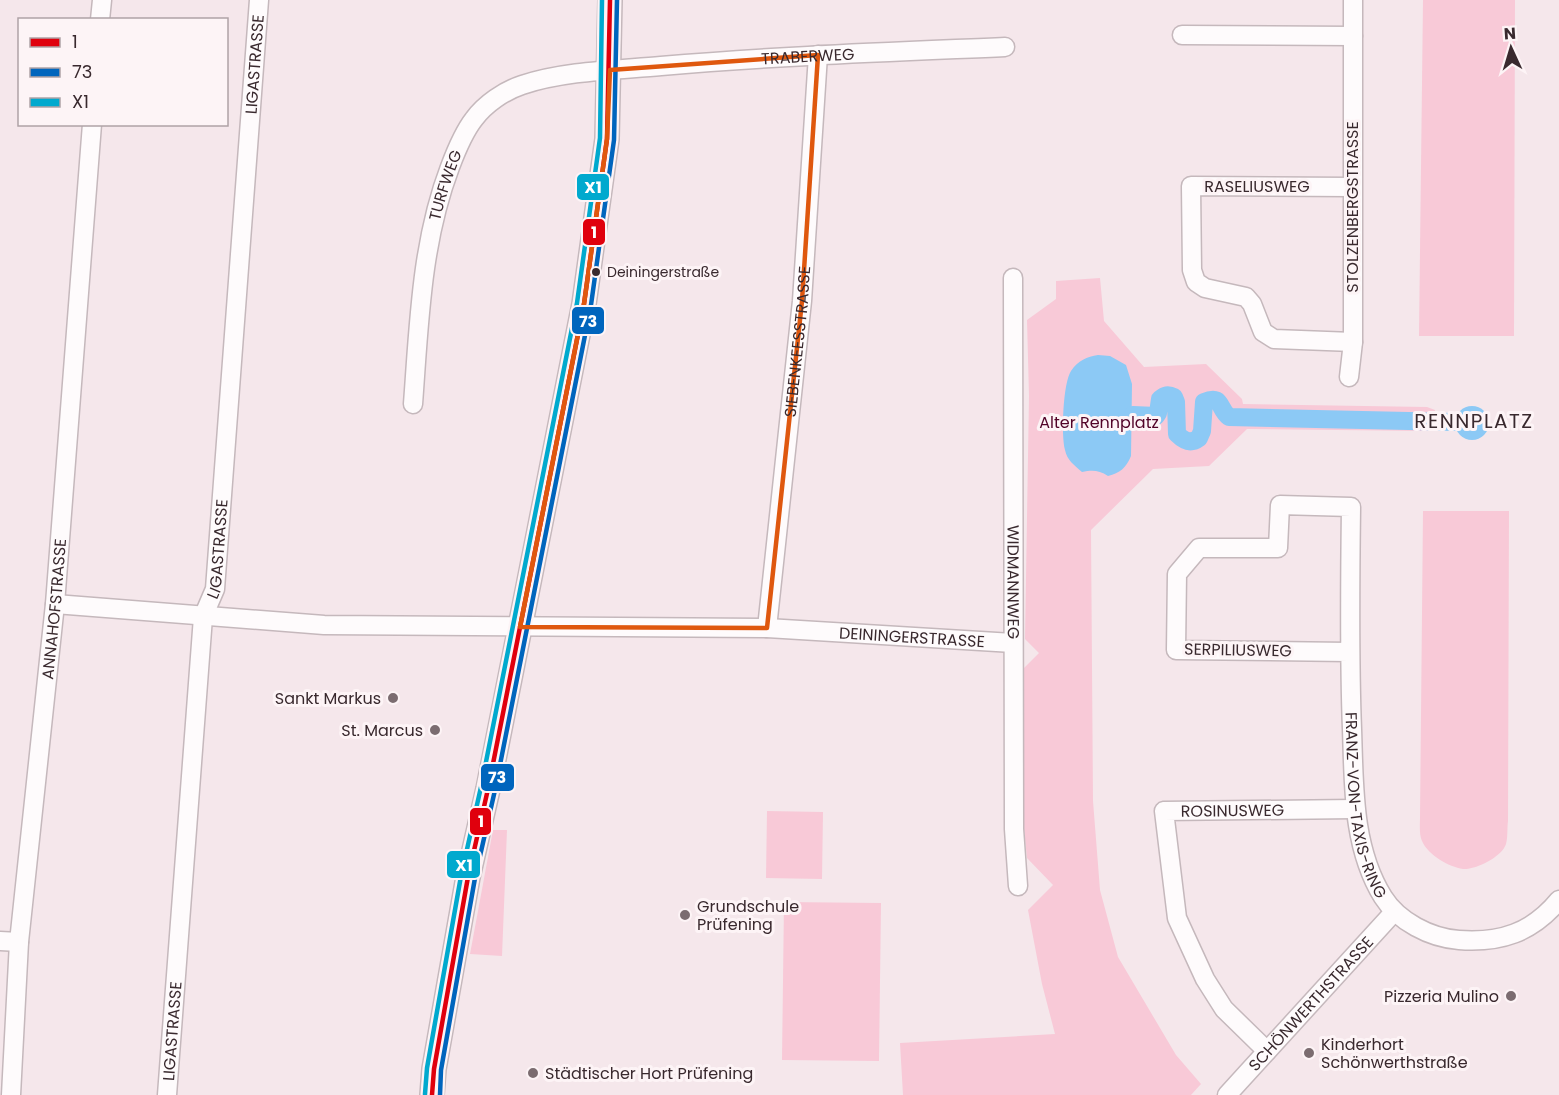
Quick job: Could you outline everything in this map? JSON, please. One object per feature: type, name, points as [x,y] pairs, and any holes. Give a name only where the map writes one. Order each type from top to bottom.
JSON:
[{"type":"street","points":[[100,18],[102,0]]},
{"type":"street","name":"LIGASTRASSE","points":[[167,1095],[203,617],[215,589],[259,0]]},
{"type":"street","points":[[432,1095],[434,1069],[468,877],[482,820],[584,304],[607,139],[610,0]]},
{"type":"street","name":"STOLZENBERGSTRASSE","points":[[1349,377],[1353,342],[1351,187],[1353,0]]},
{"type":"street","points":[[1182,35],[1353,36]]},
{"type":"street","name":"TRABERWEG","points":[[610,70],[818,55],[1005,47]]},
{"type":"street","name":"SIEBENKEESSTRASSE","points":[[767,628],[802,301],[818,55]]},
{"type":"street","name":"TURFWEG","points":[[413,404],[423,288],[435,215],[457,147],[474,119],[495,98],[520,85],[610,70]]},
{"type":"street","name":"ANNAHOFSTRASSE","points":[[11,1095],[19,942],[55,604],[92,126]]},
{"type":"street","name":"RASELIUSWEG","points":[[1351,187],[1191,186],[1192,270],[1196,282],[1205,288],[1246,297],[1263,332],[1274,339],[1353,342]]},
{"type":"street","name":"WIDMANNWEG","points":[[1013,278],[1014,829],[1018,886]]},
{"type":"street","name":"SERPILIUSWEG","points":[[1349,652],[1176,650],[1177,574],[1199,548],[1278,548],[1280,506],[1351,507]]},
{"type":"street","name":"FRANZ-VON-TAXIS-RING","points":[[1351,507],[1349,652],[1355,809],[1370,871],[1383,897],[1394,912],[1412,925],[1452,939],[1467,940],[1495,940],[1515,934],[1535,924],[1557,908]]},
{"type":"street","name":"DEININGERSTRASSE","points":[[55,604],[324,625],[767,628],[1013,643]]},
{"type":"street","name":"ROSINUSWEG","points":[[1267,1051],[1224,1009],[1205,979],[1177,918],[1164,811],[1355,809]]},
{"type":"street","name":"SCHÖNWERTHSTRASSE","points":[[1227,1095],[1394,912]]},
{"type":"street","points":[[0,941],[19,942]]},
{"type":"highlighted area","points":[[818,55],[802,301],[767,628],[520,627],[584,304],[607,139],[610,70]]},
{"type":"green space","points":[[1423,0],[1515,0],[1514,336],[1419,336]]},
{"type":"green space","name":"Alter Rennplatz","points":[[1100,278],[1104,321],[1144,367],[1206,364],[1242,399],[1243,404],[1427,407],[1435,410],[1436,427],[1427,431],[1247,429],[1209,466],[1153,469],[1091,530],[1093,801],[1100,890],[1118,957],[1176,1055],[1201,1084],[1191,1095],[903,1095],[900,1043],[1055,1034],[1042,984],[1028,910],[1053,885],[1027,858],[1024,829],[1024,668],[1039,653],[1025,639],[1029,396],[1027,320],[1056,299],[1056,281]]},
{"type":"green space","points":[[1423,511],[1509,511],[1507,838],[1503,849],[1494,858],[1468,869],[1457,868],[1440,860],[1429,851],[1420,836]]},
{"type":"green space","points":[[767,811],[823,812],[822,879],[766,878]]},
{"type":"green space","points":[[493,830],[507,830],[502,956],[470,954]]},
{"type":"green space","points":[[784,902],[881,903],[879,1061],[782,1060]]},
{"type":"water","points":[[1098,355],[1110,356],[1126,365],[1132,384],[1131,456],[1122,469],[1108,476],[1095,471],[1082,472],[1071,462],[1065,450],[1063,433],[1068,377],[1080,362]]},
{"type":"water","points":[[1472,406],[1484,411],[1489,423],[1484,435],[1472,440],[1460,435],[1455,423],[1460,411]]},
{"type":"waterway","points":[[1133,415],[1156,416],[1160,399],[1170,395],[1176,402],[1177,434],[1190,441],[1199,438],[1202,431],[1204,402],[1210,400],[1217,401],[1229,417],[1455,422]]},
{"type":"transit line","name":"X1","points":[[425,1094],[427,1068],[461,876],[481,787],[577,303],[600,138],[602,0]]},
{"type":"transit line","name":"1","points":[[432,1095],[434,1069],[468,877],[488,789],[584,304],[607,139],[610,0]]},
{"type":"transit line","name":"73","points":[[440,1095],[441,1070],[475,878],[495,790],[591,305],[614,140],[617,0]]},
{"type":"place","name":"Deiningerstraße","points":[[596,272]]},
{"type":"place","name":"Sankt Markus","points":[[393,698]]},
{"type":"place","name":"St. Marcus","points":[[435,730]]},
{"type":"place","name":"Grundschule Prüfening","points":[[685,915]]},
{"type":"place","name":"Pizzeria Mulino","points":[[1511,996]]},
{"type":"place","name":"Kinderhort Schönwerthstraße","points":[[1309,1053]]},
{"type":"place","name":"Städtischer Hort Prüfening","points":[[533,1073]]},
{"type":"district","name":"RENNPLATZ","points":[[1474,421]]}]
